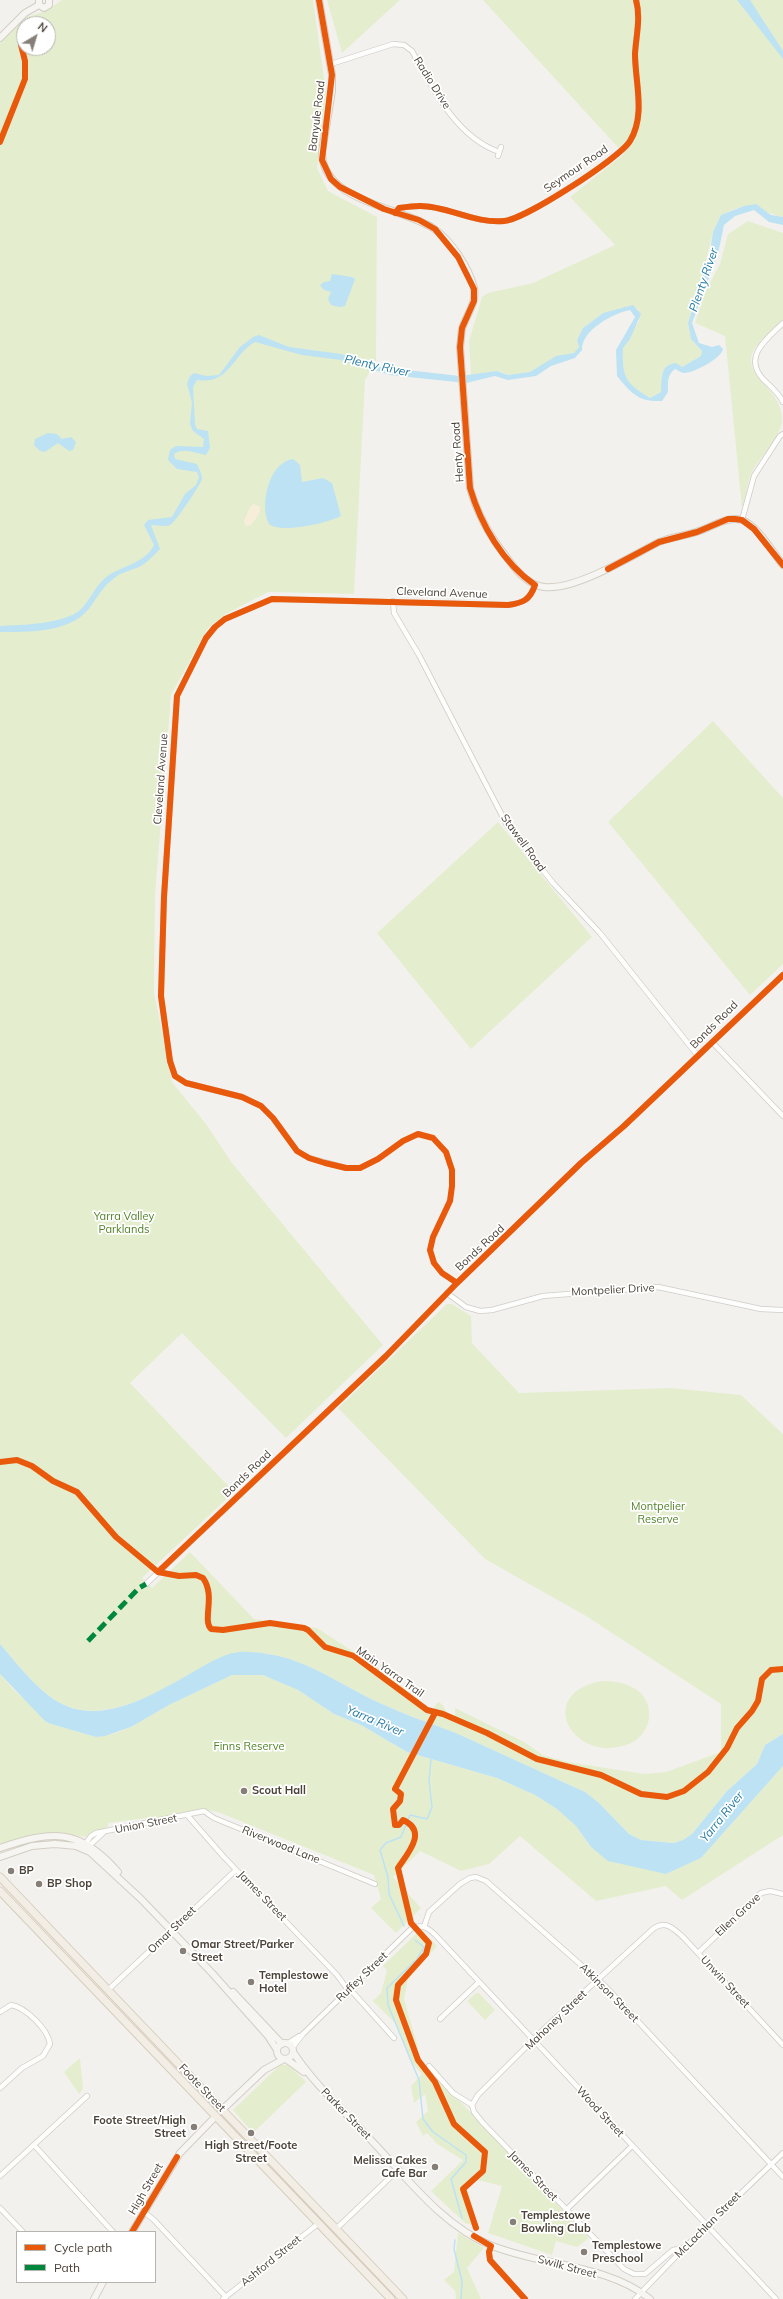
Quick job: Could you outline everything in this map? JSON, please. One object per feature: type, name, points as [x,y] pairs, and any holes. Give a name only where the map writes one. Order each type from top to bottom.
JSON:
[{"type":"main road","points":[[0,38],[39,3],[46,8],[50,4],[49,0]]},
{"type":"main road","name":"Banyule Road","points":[[319,0],[331,64],[332,91],[322,160],[331,179],[340,187],[395,213],[419,220],[435,229],[450,246],[468,274],[474,289],[474,301],[462,328],[460,347],[464,392]]},
{"type":"main road","name":"Henty Road","points":[[464,392],[470,488],[476,507],[499,548],[523,576],[535,585]]},
{"type":"main road","points":[[535,585],[544,587],[560,586],[608,569],[659,542],[697,532],[728,519],[742,520],[754,529],[783,565]]},
{"type":"main road","points":[[0,1848],[31,1838],[49,1835],[65,1835],[87,1846],[141,1899],[212,1973],[268,2036],[277,2051]]},
{"type":"main road","points":[[0,1857],[32,1846],[44,1844],[87,1846]]},
{"type":"main road","name":"Foote Street","points":[[0,1877],[337,2228],[403,2299]]},
{"type":"main road","name":"Foote Street","points":[[1,1892],[391,2299]]},
{"type":"main road","points":[[212,1973],[239,1997],[285,2044]]},
{"type":"main road","name":"High Street","points":[[133,2231],[180,2153],[264,2070],[277,2051],[285,2044]]},
{"type":"main road","name":"Parker Street","points":[[285,2044],[293,2050],[313,2079],[452,2222],[491,2246]]},
{"type":"main road","name":"High Street","points":[[264,2070],[290,2057],[293,2050]]},
{"type":"main road","name":"Parker Street","points":[[277,2051],[285,2059],[313,2079]]},
{"type":"main road","name":"Swilk Street","points":[[491,2246],[608,2277],[641,2292]]},
{"type":"main road","points":[[94,2299],[102,2283]]},
{"type":"main road","points":[[641,2292],[650,2299]]},
{"type":"street","name":"Seymour Road","points":[[395,213],[399,208],[421,206],[484,220],[505,222],[563,192],[630,142],[636,125],[638,102],[635,55],[638,22],[636,0]]},
{"type":"street","name":"Radio Drive","points":[[331,64],[393,44],[404,45],[412,51],[448,110],[466,133],[475,141],[499,151]]},
{"type":"street","points":[[783,323],[759,347],[756,353],[756,364],[761,377],[780,396],[783,402]]},
{"type":"street","points":[[742,520],[755,472],[780,436],[783,434]]},
{"type":"street","name":"Cleveland Avenue","points":[[346,1168],[309,1158],[297,1150],[273,1118],[261,1106],[242,1097],[186,1083],[175,1076],[170,1061],[161,996],[164,897],[177,696],[206,638],[215,627],[224,620],[264,601],[272,599],[508,605],[521,603],[528,599],[535,585]]},
{"type":"street","name":"Stawell Road","points":[[393,601],[394,613],[419,655],[507,825],[554,883],[600,933],[698,1056]]},
{"type":"street","name":"Bonds Road","points":[[146,1584],[386,1356],[447,1293],[582,1163],[783,975]]},
{"type":"street","points":[[712,1042],[783,1116]]},
{"type":"street","name":"Montpelier Drive","points":[[447,1293],[466,1307],[480,1311],[492,1310],[543,1296],[658,1287],[761,1309],[783,1310]]},
{"type":"street","name":"Riverwood Lane","points":[[188,1816],[204,1811],[214,1818],[375,1884]]},
{"type":"street","name":"Union Street","points":[[87,1846],[104,1832],[188,1816]]},
{"type":"street","name":"James Street","points":[[188,1816],[236,1870],[337,1975],[394,2038]]},
{"type":"street","name":"Omar Street","points":[[108,1990],[236,1870]]},
{"type":"street","name":"Atkinson Street","points":[[424,1927],[429,1912],[460,1884],[470,1878],[481,1878],[498,1890],[598,1980],[783,2177]]},
{"type":"street","name":"Ellen Grove","points":[[698,1953],[761,1893],[770,1891],[783,1894]]},
{"type":"street","name":"Unwin Street","points":[[663,1924],[675,1930],[783,2044]]},
{"type":"street","name":"Mahoney Street","points":[[472,2105],[478,2095],[534,2040],[654,1928],[663,1924]]},
{"type":"street","name":"Ruffey Street","points":[[293,2050],[303,2034],[411,1929],[415,1927],[424,1927]]},
{"type":"street","name":"Wood Street","points":[[424,1927],[441,1941],[776,2299]]},
{"type":"street","points":[[440,2019],[479,1982]]},
{"type":"street","points":[[0,2012],[11,2005],[19,2007],[34,2020],[49,2039],[50,2044],[46,2052],[22,2068],[0,2088]]},
{"type":"street","name":"Ruffey Street","points":[[285,2044],[303,2034]]},
{"type":"street","name":"James Street","points":[[429,2066],[453,2093],[472,2105],[474,2112],[480,2120],[619,2265],[632,2274],[645,2274],[673,2250],[684,2248]]},
{"type":"street","points":[[0,2176],[87,2096]]},
{"type":"street","points":[[34,2145],[112,2231]]},
{"type":"street","points":[[566,2210],[632,2146]]},
{"type":"street","name":"McLachlan Street","points":[[635,2299],[707,2225],[783,2153]]},
{"type":"street","points":[[337,2228],[399,2168]]},
{"type":"street","points":[[0,2208],[21,2231]]},
{"type":"street","points":[[144,2212],[154,2220],[225,2298]]},
{"type":"street","name":"Ashford Street","points":[[225,2298],[319,2223]]},
{"type":"street","points":[[491,2246],[489,2252],[490,2260],[525,2299]]},
{"type":"street","points":[[391,2299],[398,2293]]},
{"type":"green space","points":[[62,0],[313,0],[326,93],[317,168],[328,191],[377,217],[376,361],[365,380],[354,594],[268,592],[226,614],[208,628],[171,695],[155,895],[154,992],[172,1082],[206,1124],[232,1163],[383,1345],[286,1438],[182,1333],[130,1383],[234,1492],[142,1578],[152,1588],[190,1552],[254,1619],[317,1628],[374,1665],[432,1710],[438,1702],[442,1704],[449,1716],[455,1717],[455,1708],[524,1742],[543,1755],[568,1762],[644,1774],[666,1772],[721,1752],[721,1704],[586,1616],[485,1559],[338,1408],[447,1304],[452,1304],[471,1316],[472,1343],[519,1393],[671,1388],[741,1395],[783,1434],[783,1734],[765,1745],[757,1764],[727,1791],[692,1834],[683,1840],[674,1843],[641,1840],[629,1834],[599,1803],[585,1792],[456,1733],[412,1717],[380,1703],[312,1668],[283,1657],[249,1652],[236,1653],[229,1655],[144,1698],[124,1706],[104,1710],[85,1710],[66,1706],[48,1695],[29,1677],[0,1644],[0,43],[16,28],[16,56],[56,56],[56,16],[30,16],[46,11]]},
{"type":"green space","points":[[327,0],[400,0],[342,53]]},
{"type":"green space","points":[[483,0],[783,0],[783,217],[751,206],[740,207],[721,215],[713,232],[702,278],[688,323],[691,339],[702,351],[701,356],[682,367],[662,372],[661,392],[650,398],[633,388],[624,378],[622,364],[623,348],[639,321],[638,309],[603,313],[583,328],[577,340],[579,347],[576,352],[548,362],[530,372],[508,375],[499,371],[471,375],[469,341],[482,297],[488,293],[533,283],[615,245],[570,197],[624,154]]},
{"type":"green space","points":[[748,221],[783,233],[783,321],[754,349],[751,362],[753,370],[777,400],[781,409],[782,420],[781,428],[774,441],[752,472],[742,508],[725,336],[695,323],[704,294],[720,264],[728,234]]},
{"type":"green space","points":[[713,721],[783,798],[783,964],[750,995],[608,822]]},
{"type":"green space","points":[[498,822],[592,937],[471,1049],[377,933]]},
{"type":"green space","name":"Finns Reserve","points":[[0,1674],[13,1689],[51,1724],[96,1737],[113,1734],[131,1727],[169,1705],[232,1675],[263,1675],[298,1690],[334,1714],[361,1725],[407,1752],[497,1778],[535,1795],[557,1809],[576,1826],[591,1847],[666,1874],[701,1858],[783,1766],[783,1835],[682,1900],[666,1886],[596,1901],[520,1836],[489,1864],[461,1871],[420,1851],[393,1877],[421,1908],[396,1933],[371,1908],[381,1899],[374,1875],[218,1812],[201,1809],[149,1821],[146,1818],[108,1823],[108,1827],[85,1837],[62,1833],[44,1833],[27,1836],[0,1845]]},
{"type":"green space","points":[[602,1681],[617,1682],[629,1685],[640,1692],[646,1700],[649,1708],[648,1725],[644,1733],[629,1744],[609,1748],[591,1745],[578,1737],[569,1725],[565,1712],[569,1699],[581,1688]]},
{"type":"green space","points":[[419,1931],[422,1931],[437,1946],[408,1979],[404,1999],[418,2047],[416,2051],[421,2060],[589,2238],[577,2247],[556,2241],[552,2255],[488,2233],[502,2186],[477,2180],[467,2187],[478,2227],[465,2223],[431,2191],[463,2160],[437,2144],[427,2133],[423,2136],[416,2122],[428,2111],[425,2094],[414,2103],[411,2086],[422,2074],[410,2061],[396,2024],[373,2001],[381,1993],[387,1970],[383,1966]]},
{"type":"green space","points":[[476,1993],[479,1993],[495,2010],[485,2020],[467,2001]]},
{"type":"green space","points":[[80,2058],[83,2089],[79,2094],[64,2072]]},
{"type":"green space","points":[[280,2065],[289,2065],[306,2082],[253,2133],[233,2110]]},
{"type":"green space","points":[[458,2233],[484,2248],[467,2268],[481,2299],[456,2299],[455,2291],[444,2280],[454,2272]]},
{"type":"sand","points":[[254,504],[260,507],[259,514],[251,525],[246,526],[244,521],[250,507]]},
{"type":"water","points":[[737,0],[750,0],[783,51],[783,59]]},
{"type":"water","name":"Plenty River","points":[[756,204],[771,215],[783,217],[783,225],[769,222],[754,210],[735,216],[724,225],[718,254],[692,323],[699,343],[712,347],[719,345],[723,349],[721,353],[712,361],[694,371],[682,373],[675,369],[672,371],[669,376],[668,392],[662,401],[641,398],[631,392],[617,376],[616,350],[635,317],[630,310],[608,319],[593,329],[583,343],[582,350],[575,358],[551,366],[536,376],[508,380],[495,376],[466,383],[390,375],[341,360],[302,355],[255,342],[240,355],[224,374],[217,378],[208,380],[197,380],[193,387],[195,424],[197,429],[208,431],[210,448],[206,455],[185,451],[174,454],[175,459],[197,464],[202,479],[188,503],[173,523],[166,526],[151,525],[160,549],[139,567],[125,572],[112,580],[103,588],[87,611],[69,624],[46,630],[0,632],[0,626],[42,623],[73,615],[84,606],[104,578],[141,559],[151,551],[154,545],[144,525],[148,520],[172,517],[185,494],[196,485],[199,477],[197,472],[177,469],[168,460],[170,450],[176,446],[203,447],[204,439],[193,431],[190,424],[192,402],[187,384],[190,376],[194,373],[206,376],[219,375],[240,347],[253,337],[259,335],[289,347],[341,354],[380,367],[460,376],[497,371],[508,375],[530,372],[556,356],[574,353],[579,347],[577,340],[583,328],[603,313],[633,305],[641,314],[630,339],[623,348],[623,366],[630,383],[650,398],[661,392],[662,373],[667,367],[676,363],[682,367],[701,356],[702,351],[691,339],[688,323],[709,255],[714,250],[711,245],[713,232],[721,215],[744,206]]},
{"type":"water","points":[[332,274],[352,277],[355,279],[345,306],[339,307],[331,305],[328,299],[331,292],[324,290],[320,285],[324,282],[330,281]]},
{"type":"water","points":[[48,433],[57,434],[62,439],[71,437],[76,442],[73,450],[69,451],[58,443],[45,452],[40,451],[34,445],[35,439]]},
{"type":"water","points":[[293,459],[300,465],[302,482],[323,478],[332,483],[341,516],[326,522],[293,528],[275,527],[269,524],[265,506],[268,486],[272,476],[278,468],[285,462]]},
{"type":"water","name":"Yarra River","points":[[0,1644],[29,1677],[48,1695],[65,1706],[84,1710],[103,1710],[141,1700],[213,1661],[234,1653],[249,1652],[283,1657],[312,1668],[380,1703],[412,1717],[456,1733],[585,1792],[599,1803],[629,1834],[641,1840],[674,1843],[683,1840],[692,1834],[727,1791],[757,1764],[765,1745],[783,1734],[783,1766],[701,1858],[666,1874],[608,1861],[591,1847],[576,1826],[557,1809],[535,1795],[497,1778],[407,1752],[361,1725],[334,1714],[298,1690],[263,1675],[232,1675],[169,1705],[131,1727],[105,1736],[96,1737],[51,1724],[45,1721],[0,1674]]},
{"type":"waterway","points":[[404,1926],[389,1894],[388,1877],[380,1850],[386,1843],[401,1837],[410,1815],[427,1819],[432,1807],[429,1781],[431,1759]]},
{"type":"waterway","points":[[415,1940],[424,1947],[417,1959],[387,1988],[388,2005],[419,2080],[423,2119],[433,2132],[466,2155],[466,2162],[451,2179],[462,2218]]},
{"type":"waterway","points":[[455,2240],[454,2249],[462,2281],[461,2299]]},
{"type":"marked path","points":[[88,1641],[139,1588],[146,1584]]},
{"type":"cycle path","points":[[319,0],[332,75],[322,160],[331,179],[340,187],[384,209],[419,220],[435,229],[458,257],[474,289],[474,301],[462,328],[460,347],[470,488],[480,516],[503,554],[523,576],[535,585],[531,594],[525,600],[508,605],[272,599],[225,619],[215,627],[206,638],[177,696],[164,897],[161,996],[170,1061],[175,1076],[186,1083],[242,1097],[261,1106],[273,1118],[297,1151],[309,1158],[346,1168],[360,1168],[378,1159],[403,1141],[418,1134],[433,1138],[446,1152],[452,1170],[452,1186],[450,1201],[433,1237],[430,1250],[434,1263],[442,1273],[457,1283]]},
{"type":"cycle path","points":[[395,213],[399,208],[417,206],[441,209],[483,220],[504,221],[515,218],[550,200],[571,187],[609,161],[623,149],[630,141],[635,131],[639,109],[635,65],[638,20],[636,0]]},
{"type":"cycle path","points":[[0,142],[25,79],[24,56]]},
{"type":"cycle path","points":[[608,569],[659,542],[697,532],[728,519],[742,520],[754,529],[783,565]]},
{"type":"cycle path","points":[[158,1572],[386,1356],[457,1283],[581,1163],[624,1126],[783,975]]},
{"type":"cycle path","name":"Main Yarra Trail","points":[[0,1462],[17,1460],[32,1466],[53,1481],[77,1492],[116,1537],[158,1572],[179,1576],[196,1575],[203,1578],[207,1585],[209,1600],[208,1620],[211,1629],[223,1630],[270,1623],[304,1628],[308,1630],[325,1647],[354,1656],[427,1710],[443,1714],[487,1733],[537,1759],[601,1775],[641,1794],[667,1797],[684,1791],[708,1772],[727,1748],[737,1728],[752,1711],[758,1701],[762,1679],[771,1670],[783,1669]]},
{"type":"cycle path","points":[[435,1713],[395,1789],[401,1794],[400,1801],[393,1809],[395,1825],[399,1825],[403,1820],[414,1830],[415,1836],[411,1849],[398,1868],[411,1923],[429,1943],[426,1954],[398,1985],[396,2000],[418,2060],[435,2082],[454,2124],[485,2152],[483,2171],[463,2189],[476,2228]]},
{"type":"cycle path","points":[[133,2231],[177,2157]]},
{"type":"cycle path","points":[[474,2236],[491,2246],[489,2252],[490,2260],[525,2299]]},
{"type":"place","name":"Scout Hall","points":[[244,1791]]},
{"type":"place","name":"BP","points":[[11,1871]]},
{"type":"place","name":"BP Shop","points":[[39,1884]]},
{"type":"place","name":"Omar Street/Parker Street","points":[[183,1951]]},
{"type":"place","name":"Templestowe Hotel","points":[[251,1982]]},
{"type":"place","name":"Foote Street/High Street","points":[[194,2127]]},
{"type":"place","name":"High Street/Foote Street","points":[[251,2133]]},
{"type":"place","name":"Melissa Cakes Cafe Bar","points":[[435,2167]]},
{"type":"place","name":"Templestowe Bowling Club","points":[[513,2222]]},
{"type":"place","name":"Templestowe Preschool","points":[[584,2252]]},
{"type":"park label","name":"Yarra Valley Parklands","points":[[124,1223]]},
{"type":"park label","name":"Montpelier Reserve","points":[[658,1513]]}]
